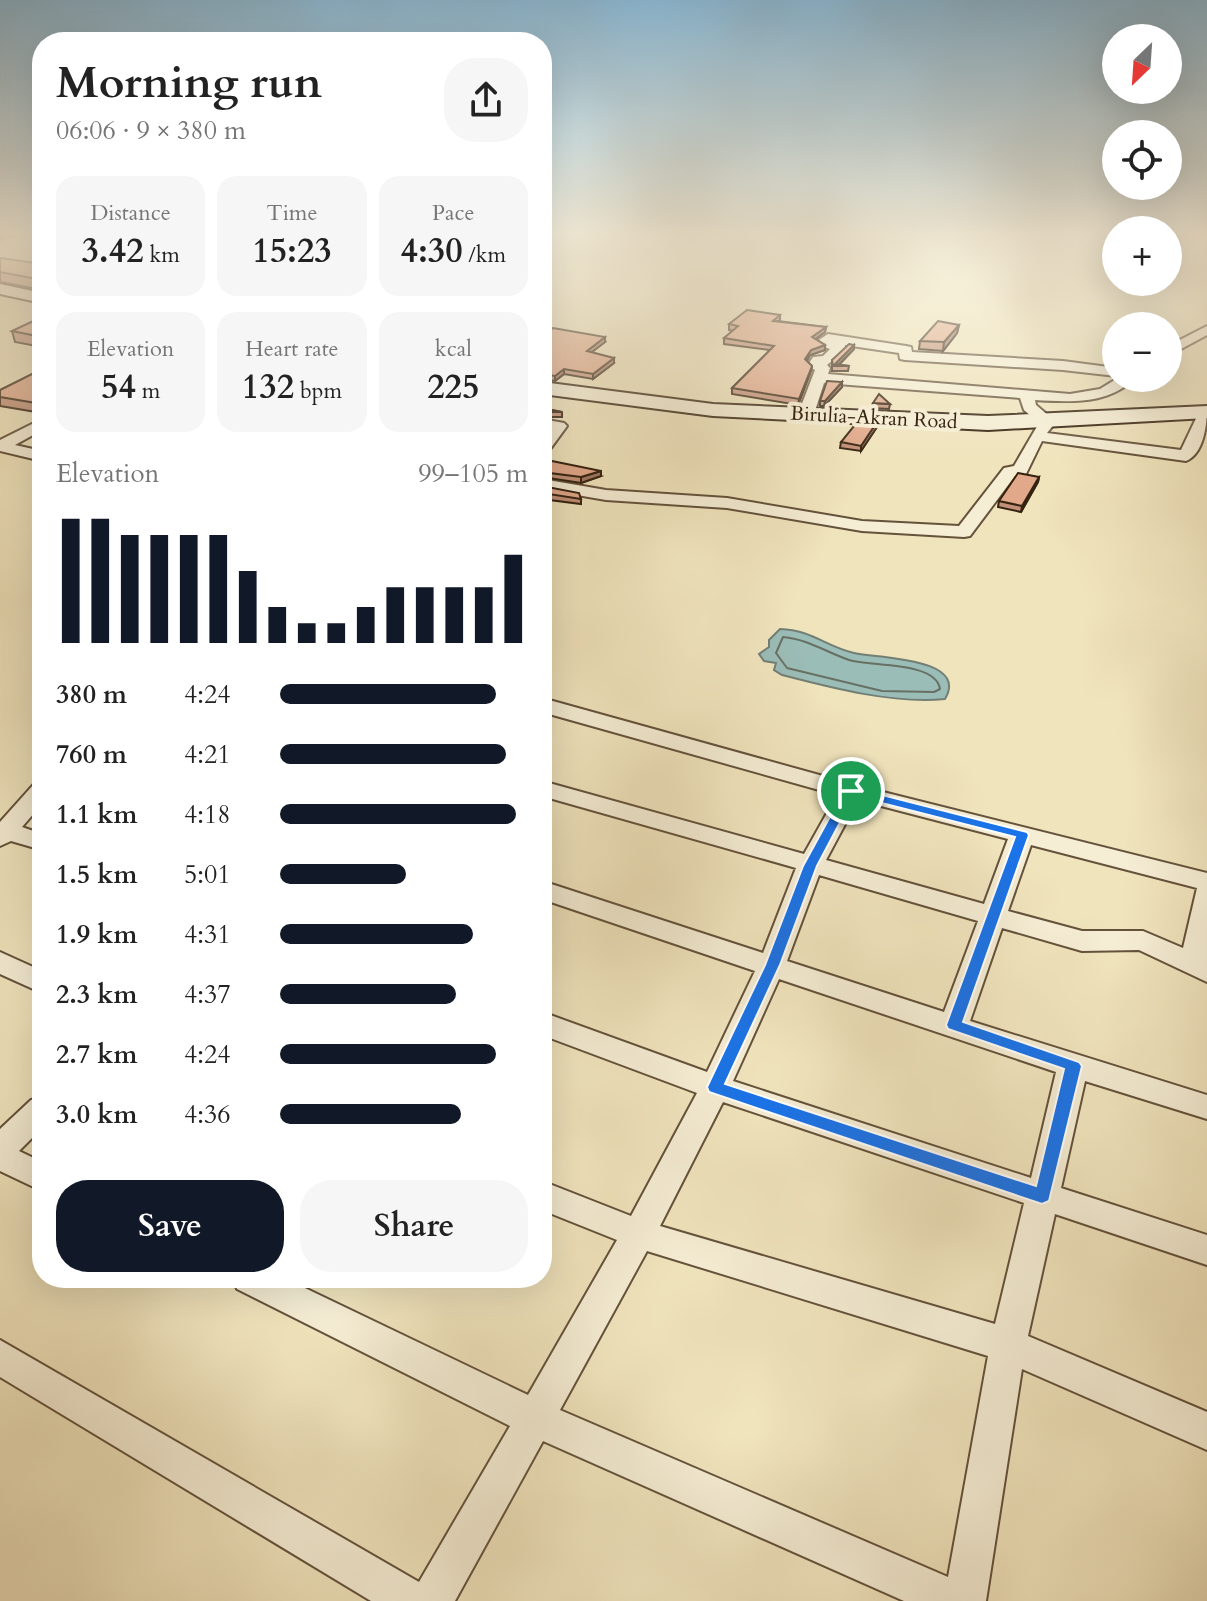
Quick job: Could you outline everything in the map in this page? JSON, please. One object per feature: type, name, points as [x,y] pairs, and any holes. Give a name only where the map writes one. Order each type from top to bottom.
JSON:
[{"type":"street","points":[[1182,344],[1207,330]]},
{"type":"street","points":[[806,414],[823,368],[814,366],[818,360],[826,361],[840,347],[821,343],[828,338],[906,350],[905,356],[1102,370]]},
{"type":"street","points":[[819,378],[1026,394],[1081,396],[1106,392]]},
{"type":"street","name":"Birulia-Akran Road","points":[[552,389],[713,410],[988,423],[1042,429],[1207,412]]},
{"type":"street","points":[[1026,394],[1029,407],[1042,429],[1186,456],[1207,412]]},
{"type":"street","points":[[0,446],[32,429]]},
{"type":"street","points":[[552,486],[606,495],[727,503],[862,526],[964,532],[1010,471],[1020,471],[1042,429]]},
{"type":"street","points":[[0,446],[32,454]]},
{"type":"street","points":[[552,708],[851,791],[1207,882]]},
{"type":"street","points":[[552,791],[1082,941],[1143,940],[1200,969],[1207,893]]},
{"type":"street","points":[[432,1601],[639,1234],[715,1087],[772,965],[810,866],[851,791]]},
{"type":"street","points":[[32,801],[4,834],[32,840]]},
{"type":"street","points":[[954,1025],[1022,835]]},
{"type":"street","points":[[552,893],[1073,1066],[1207,1107]]},
{"type":"street","points":[[0,962],[32,978]]},
{"type":"street","points":[[552,1027],[715,1087],[1207,1250]]},
{"type":"street","points":[[965,1601],[1008,1345],[1073,1066]]},
{"type":"street","points":[[0,1149],[32,1119]]},
{"type":"street","points":[[0,1156],[32,1172]]},
{"type":"street","points":[[552,1199],[639,1234],[1008,1345],[1207,1431]]},
{"type":"street","points":[[269,1288],[534,1418],[953,1601]]},
{"type":"street","points":[[0,1357],[411,1601]]},
{"type":"water","points":[[780,629],[801,632],[854,653],[932,667],[944,675],[949,685],[945,699],[884,697],[782,675],[774,670],[776,663],[764,661],[759,654],[769,647],[769,640]]},
{"type":"building","points":[[747,310],[780,315],[773,321],[826,327],[812,337],[825,345],[811,350],[805,359],[812,366],[799,399],[732,388],[774,346],[724,338],[738,326],[729,324]]},
{"type":"building","points":[[938,321],[959,325],[944,342],[920,341]]},
{"type":"building","points":[[32,322],[32,335],[12,331]]},
{"type":"building","points":[[552,329],[605,337],[587,351],[614,358],[593,374],[564,369],[552,376]]},
{"type":"building","points":[[849,344],[854,345],[835,364],[849,366],[833,366],[832,360]]},
{"type":"building","points":[[32,374],[32,402],[0,397],[0,390]]},
{"type":"building","points":[[827,381],[842,382],[825,401],[820,401]]},
{"type":"building","points":[[879,394],[890,404],[873,403]]},
{"type":"building","points":[[858,421],[877,422],[861,446],[841,442]]},
{"type":"building","points":[[552,461],[601,471],[581,477],[552,473]]},
{"type":"building","points":[[1018,473],[1039,477],[1022,506],[999,501]]},
{"type":"building","points":[[552,488],[579,493],[581,499],[552,495]]},
{"type":"route","points":[[851,791],[1022,835],[954,1025],[1073,1066],[1042,1196],[715,1087],[772,965],[810,866],[851,791]]}]
